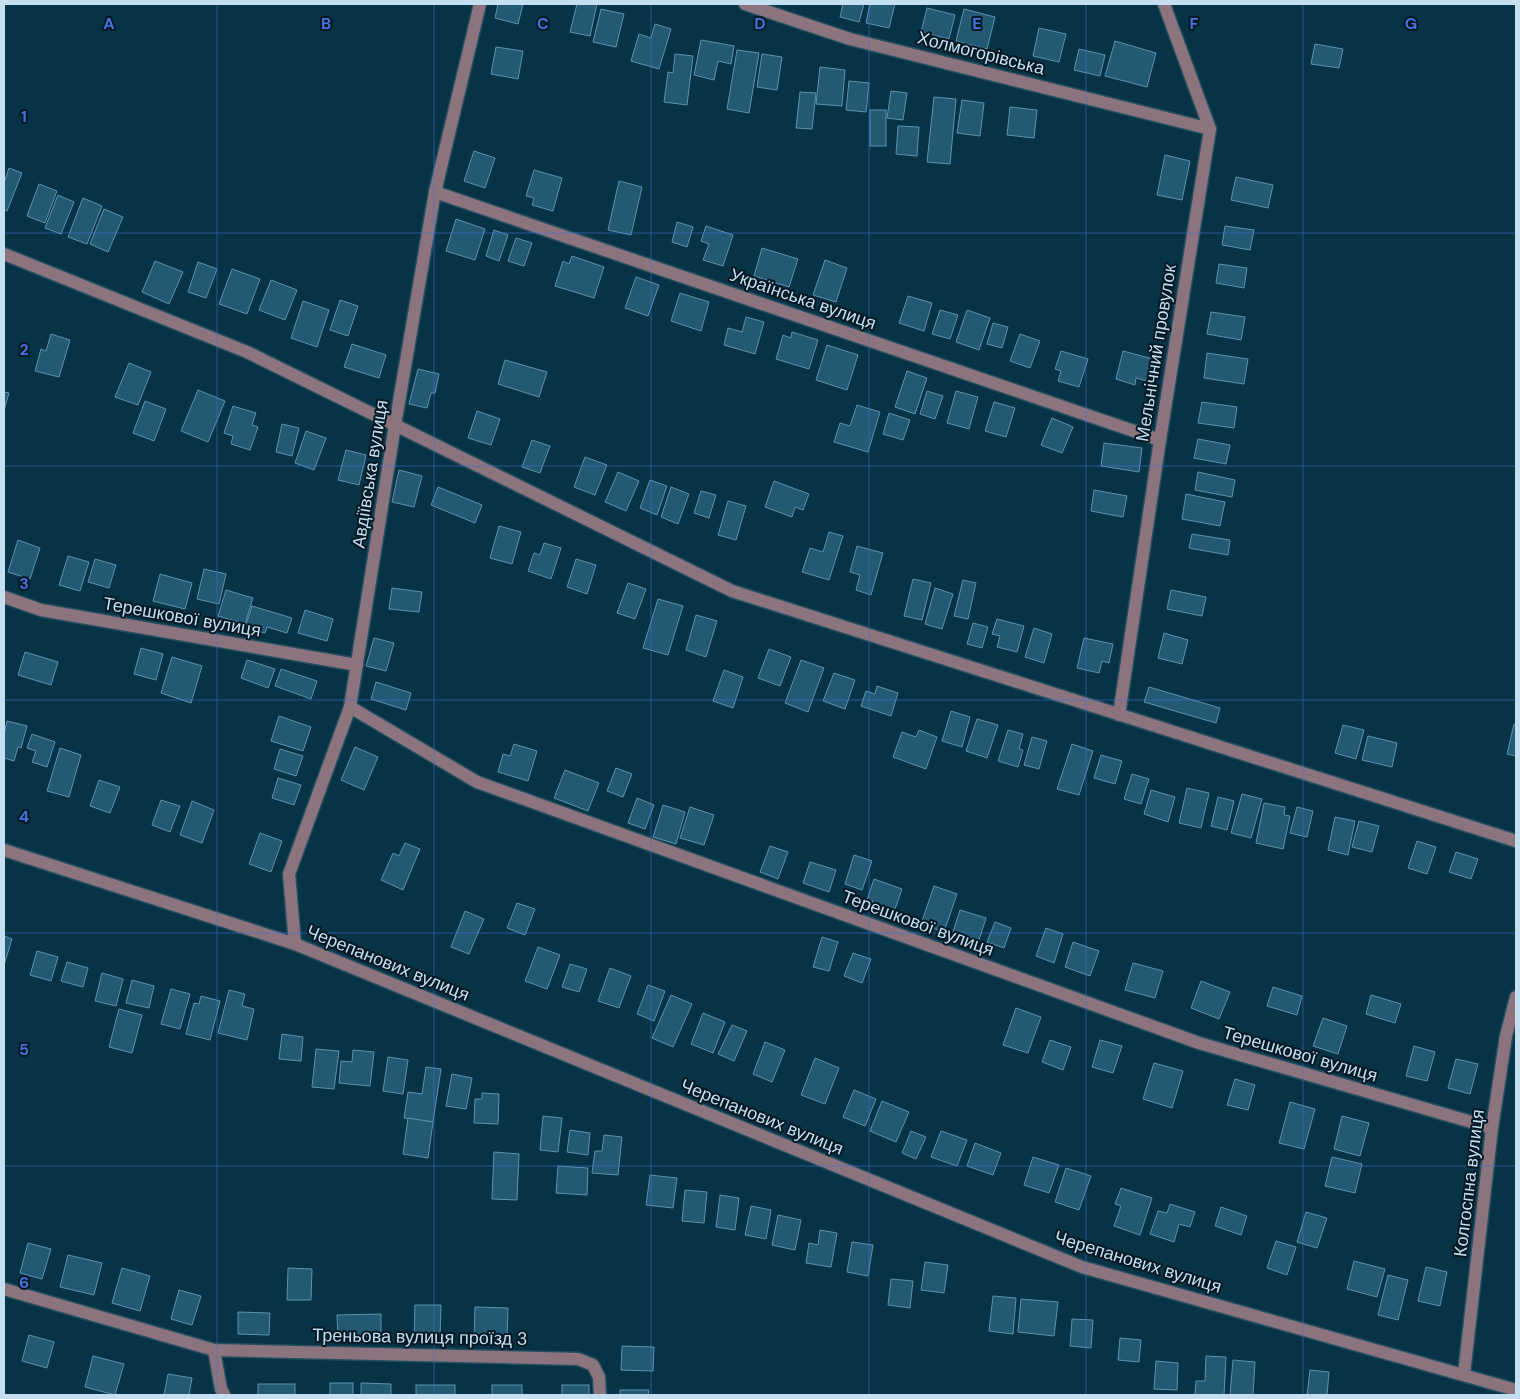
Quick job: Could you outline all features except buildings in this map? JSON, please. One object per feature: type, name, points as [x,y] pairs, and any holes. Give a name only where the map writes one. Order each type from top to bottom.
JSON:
[{"type":"street","name":"Авдіївська вулиця","points":[[295,944],[289,874],[350,707],[395,425],[435,192],[480,4]]},
{"type":"street","name":"Холмогорівська","points":[[745,4],[850,38],[1210,129]]},
{"type":"street","name":"Мельнiчний провулок","points":[[1119,715],[1160,440],[1210,129],[1164,4]]},
{"type":"street","name":"Українська вулиця","points":[[435,192],[1160,440]]},
{"type":"street","points":[[4,254],[247,352],[732,591],[1516,841]]},
{"type":"street","name":"Терешкової вулиця","points":[[4,597],[41,610],[357,665]]},
{"type":"street","name":"Терешкової вулиця","points":[[350,707],[477,782],[1199,1042],[1492,1128]]},
{"type":"street","name":"Черепанових вулиця","points":[[4,850],[295,944],[1082,1267],[1516,1390]]},
{"type":"street","name":"Колгоспна вулиця","points":[[1464,1374],[1492,1128],[1506,1036],[1516,997]]},
{"type":"street","points":[[4,1289],[214,1350],[221,1389],[224,1395]]},
{"type":"street","name":"Треньова вулиця проїзд 3","points":[[214,1350],[578,1358],[593,1365],[599,1377],[600,1395]]}]
